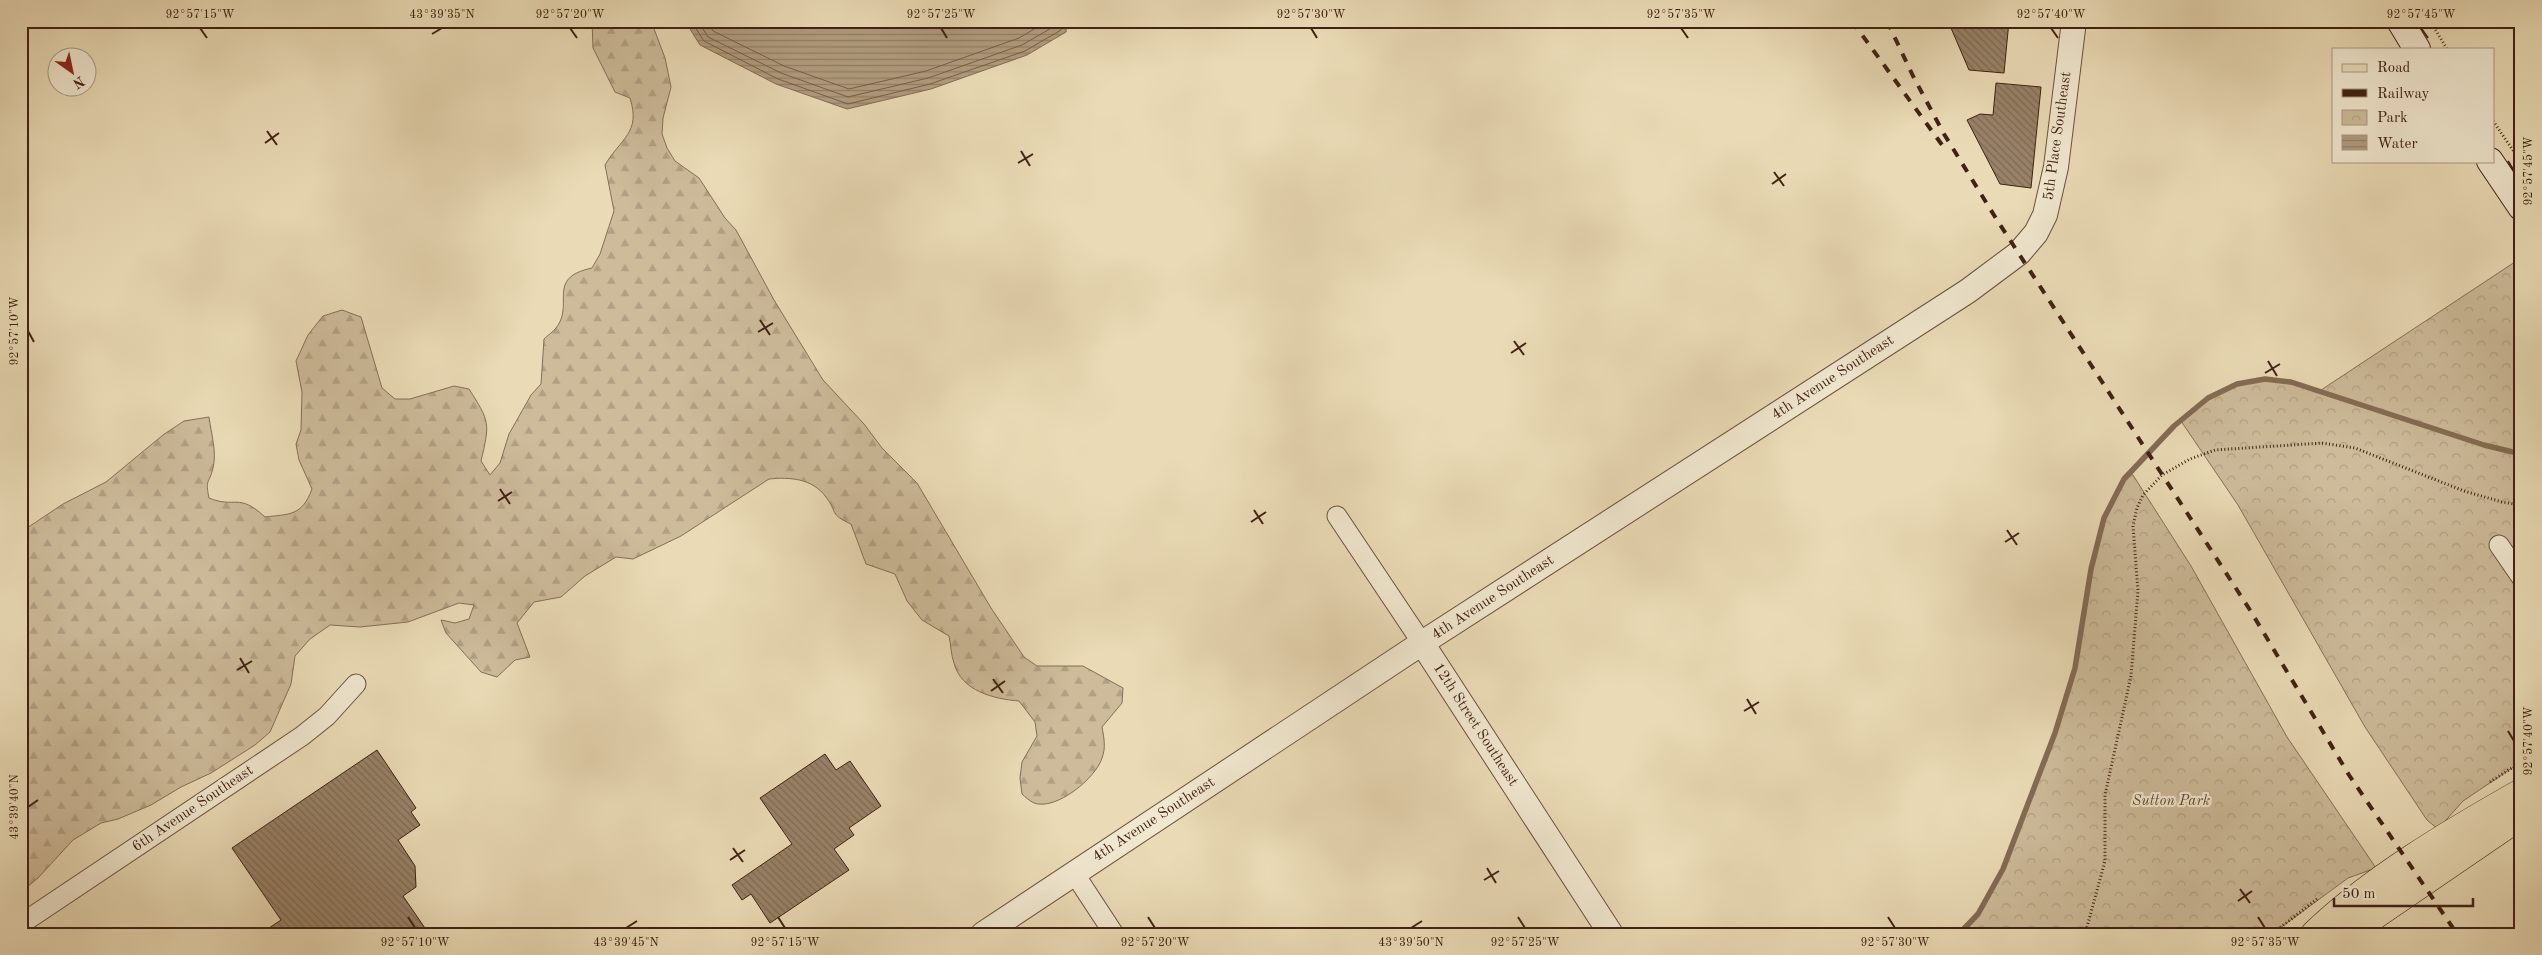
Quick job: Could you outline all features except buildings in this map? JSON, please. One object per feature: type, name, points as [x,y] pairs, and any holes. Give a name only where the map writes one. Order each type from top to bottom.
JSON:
[{"type":"main road","points":[[2400,21],[2417,48]]},
{"type":"main road","points":[[2491,162],[2521,207]]},
{"type":"main road","points":[[2315,934],[2338,912],[2371,887],[2476,818],[2521,793]]},
{"type":"main road","points":[[2347,934],[2521,815]]},
{"type":"street","name":"5th Place Southeast","points":[[2004,265],[2019,253],[2036,232],[2049,201],[2056,167],[2074,21]]},
{"type":"street","name":"4th Avenue Southeast","points":[[983,934],[1422,643],[2004,265]]},
{"type":"street","name":"12th Street Southeast","points":[[1337,516],[1611,934]]},
{"type":"street","points":[[2499,545],[2521,577]]},
{"type":"street","name":"6th Avenue Southeast","points":[[21,924],[302,736],[327,716],[356,684]]},
{"type":"street","points":[[1074,873],[1114,934]]},
{"type":"path","points":[[2430,21],[2446,48]]},
{"type":"path","points":[[2494,122],[2521,162]]},
{"type":"path","points":[[2084,934],[2105,861],[2105,796],[2131,676],[2138,591],[2133,526],[2137,508],[2144,496],[2162,475],[2190,459],[2215,450],[2328,443],[2355,448],[2464,491],[2502,502],[2521,504]]},
{"type":"green space","points":[[592,21],[651,21],[665,58],[671,87],[663,118],[662,134],[667,148],[675,161],[699,178],[725,218],[736,230],[774,300],[823,380],[864,424],[882,448],[917,483],[991,608],[1024,657],[1037,666],[1083,666],[1123,688],[1122,703],[1102,727],[1104,750],[1098,766],[1084,783],[1064,798],[1043,804],[1034,803],[1022,794],[1020,778],[1022,762],[1037,736],[1035,722],[1019,701],[999,698],[980,692],[964,680],[958,673],[954,663],[949,636],[922,620],[907,601],[895,574],[866,564],[851,524],[835,513],[830,502],[820,491],[807,482],[800,480],[769,479],[681,536],[633,559],[616,557],[585,576],[561,597],[534,602],[517,623],[530,657],[515,660],[497,677],[481,672],[446,633],[441,620],[455,623],[469,619],[474,605],[459,603],[408,622],[360,627],[330,625],[310,639],[295,656],[291,684],[270,732],[255,745],[211,773],[181,787],[151,805],[118,819],[101,823],[73,840],[38,878],[21,892],[21,532],[63,504],[106,482],[163,435],[184,421],[209,417],[214,462],[207,484],[209,498],[249,505],[265,517],[288,514],[299,509],[308,498],[312,489],[299,460],[296,444],[301,430],[302,392],[296,361],[308,335],[323,316],[342,310],[361,317],[382,388],[395,399],[410,399],[454,386],[469,389],[481,409],[486,423],[486,438],[481,461],[490,475],[500,463],[509,434],[531,395],[541,384],[544,339],[555,329],[561,319],[565,285],[569,278],[578,272],[592,268],[600,254],[614,211],[605,165],[628,134],[633,119],[633,110],[630,98],[615,92],[593,48]]},
{"type":"green space","points":[[2521,258],[2521,762],[2463,801],[2438,829],[2427,820],[2365,727],[2238,505],[2181,421],[2214,396],[2229,388],[2245,383],[2278,381],[2318,392]]},
{"type":"green space","name":"Sutton Park","points":[[2131,472],[2191,566],[2287,737],[2376,868],[2348,878],[2272,934],[1959,934],[1986,899],[1996,881],[2014,841],[2059,724],[2072,681],[2098,537],[2106,512],[2117,490]]},
{"type":"water","points":[[685,21],[1067,21],[1066,32],[1027,55],[931,89],[847,109],[776,84],[700,45]]},
{"type":"waterway","points":[[1959,934],[1978,914],[2003,869],[2055,733],[2075,668],[2091,569],[2104,518],[2124,479],[2174,426],[2208,398],[2237,384],[2265,379],[2291,382],[2484,445],[2521,454]]},
{"type":"railway","points":[[1852,21],[1945,149]]},
{"type":"railway","points":[[1887,21],[1913,76],[1944,134],[1997,220],[2250,610],[2349,775],[2457,934]]}]
